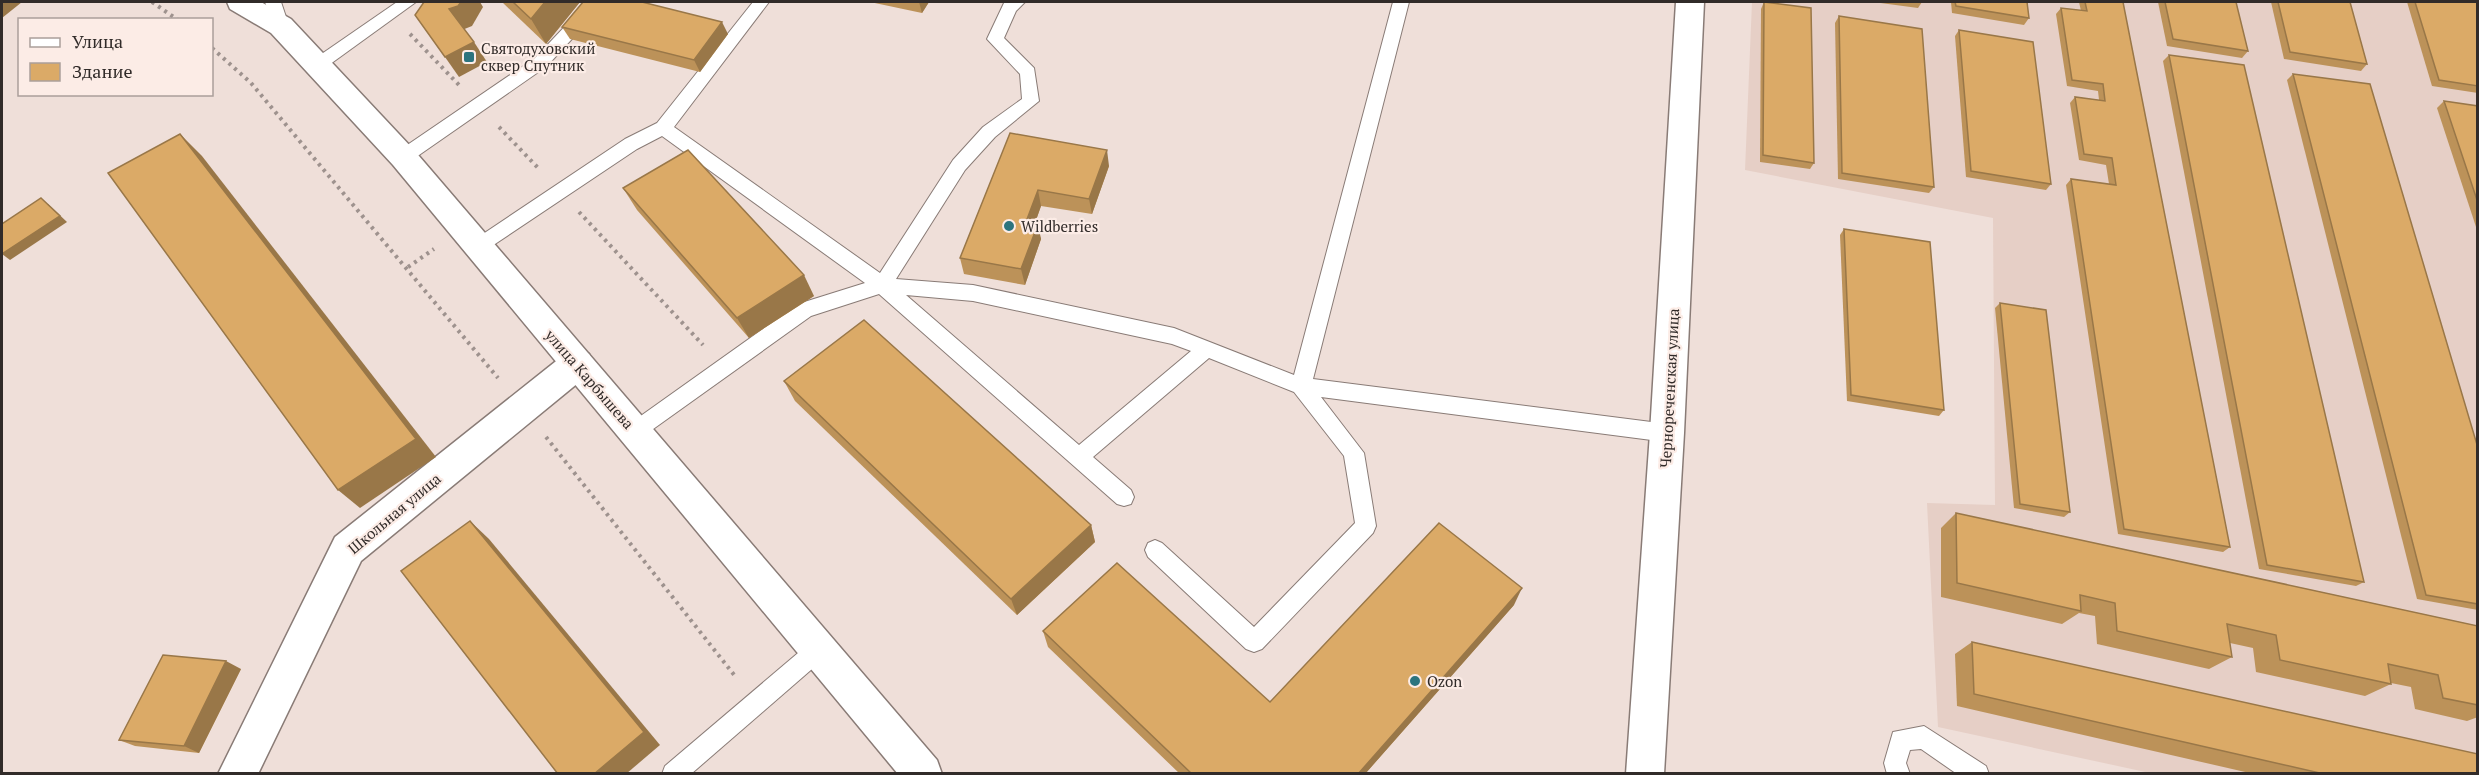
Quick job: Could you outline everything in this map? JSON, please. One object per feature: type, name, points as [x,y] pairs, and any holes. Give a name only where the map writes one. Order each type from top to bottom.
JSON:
[{"type":"main road","name":"улица Карбышева","points":[[240,2],[279,10],[316,66],[403,157],[923,774]]},
{"type":"main road","name":"Чернореченская улица","points":[[1645,774],[1667,433],[1690,2]]},
{"type":"main road","name":"Школьная улица","points":[[237,774],[348,549],[577,364]]},
{"type":"lane","points":[[316,66],[408,2]]},
{"type":"lane","points":[[403,157],[541,62],[586,10],[598,2]]},
{"type":"lane","points":[[470,239],[560,192],[631,144],[663,128],[761,2]]},
{"type":"lane","points":[[882,285],[959,165],[989,132],[1031,101],[1028,72],[995,39],[1010,7],[1017,2]]},
{"type":"lane","points":[[1301,386],[1401,2]]},
{"type":"lane","points":[[663,128],[882,285],[1124,497]]},
{"type":"lane","points":[[635,431],[805,310],[882,285],[973,293],[1174,336],[1301,386],[1667,433]]},
{"type":"lane","points":[[1079,457],[1208,349]]},
{"type":"lane","points":[[1155,550],[1254,642],[1366,526],[1354,453],[1301,386]]},
{"type":"lane","points":[[673,774],[819,649]]},
{"type":"lane","points":[[1899,774],[1896,763],[1900,740],[1924,737],[1978,774]]},
{"type":"path","points":[[152,2],[175,18]]},
{"type":"path","points":[[213,49],[251,82],[408,267],[523,408],[756,703]]},
{"type":"path","points":[[560,192],[725,368]]},
{"type":"path","points":[[408,267],[470,239]]},
{"type":"shaded area","points":[[1752,2],[2477,2],[2477,773],[2150,773],[1938,727],[1927,503],[1995,505],[1993,218],[1745,170]]},
{"type":"building","points":[[424,2],[461,2],[458,6],[449,9],[474,42],[445,57],[415,15]]},
{"type":"building","points":[[513,2],[545,2],[531,19]]},
{"type":"building","points":[[583,2],[642,2],[722,22],[694,60],[562,27]]},
{"type":"building","points":[[1764,2],[1811,8],[1814,163],[1763,155]]},
{"type":"building","points":[[1955,2],[2027,2],[2029,18],[1956,6]]},
{"type":"building","points":[[2085,2],[2123,2],[2230,547],[2124,529],[2071,179],[2116,185],[2112,158],[2084,154],[2075,97],[2105,101],[2103,84],[2072,80],[2061,8],[2087,11]]},
{"type":"building","points":[[2165,2],[2236,2],[2248,51],[2173,39]]},
{"type":"building","points":[[2278,2],[2350,2],[2367,64],[2290,52]]},
{"type":"building","points":[[2415,2],[2478,2],[2478,86],[2439,80]]},
{"type":"building","points":[[1839,16],[1922,29],[1934,187],[1842,173]]},
{"type":"building","points":[[1959,30],[2033,42],[2051,184],[1971,171]]},
{"type":"building","points":[[2169,55],[2244,65],[2364,582],[2267,565]]},
{"type":"building","points":[[2293,74],[2370,84],[2478,448],[2478,604],[2426,595]]},
{"type":"building","points":[[2444,101],[2478,106],[2478,203]]},
{"type":"building","name":"Wildberries","points":[[1010,133],[1107,150],[1089,199],[1038,190],[1026,222],[1038,224],[1021,269],[960,258]]},
{"type":"building","points":[[180,134],[416,439],[338,490],[108,173]]},
{"type":"building","points":[[688,150],[804,275],[737,318],[623,188]]},
{"type":"building","points":[[41,198],[60,216],[2,254],[2,224]]},
{"type":"building","points":[[1844,229],[1930,242],[1944,410],[1851,395]]},
{"type":"building","points":[[2000,303],[2046,310],[2070,512],[2020,504]]},
{"type":"building","points":[[864,320],[1091,525],[1011,599],[784,381]]},
{"type":"building","points":[[1956,513],[2478,626],[2478,705],[2443,698],[2438,675],[2388,664],[2391,684],[2280,660],[2276,635],[2227,624],[2232,657],[2117,631],[2115,603],[2080,595],[2081,611],[1957,583]]},
{"type":"building","points":[[470,521],[644,732],[594,774],[558,774],[401,571]]},
{"type":"building","points":[[1439,523],[1522,588],[1358,774],[1192,774],[1043,631],[1117,563],[1270,702]]},
{"type":"building","points":[[1972,642],[2478,754],[2478,774],[2324,774],[1974,694]]},
{"type":"building","points":[[163,655],[226,661],[184,746],[119,740]]},
{"type":"place","name":"Святодуховский сквер Спутник","points":[[469,57]]},
{"type":"place","name":"Wildberries","points":[[1009,226]]},
{"type":"place","name":"Ozon","points":[[1415,681]]}]
